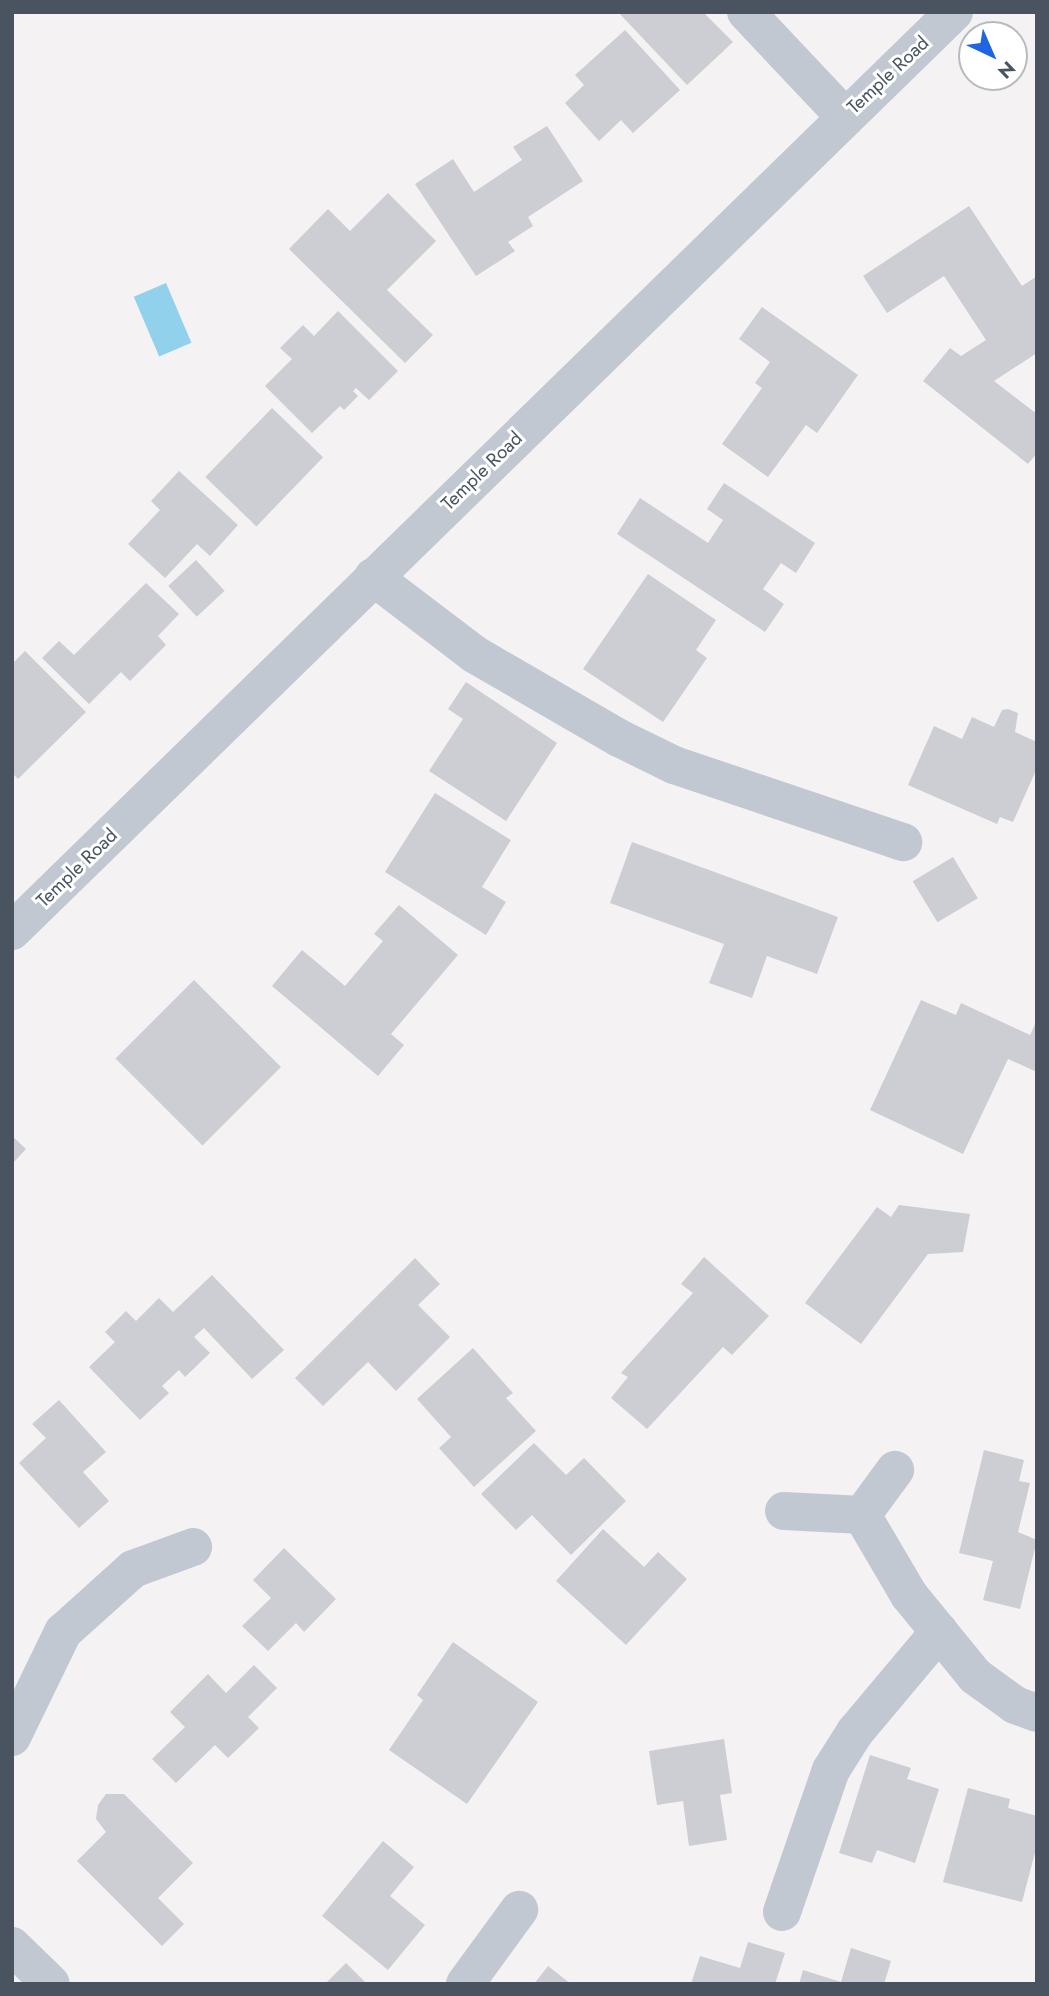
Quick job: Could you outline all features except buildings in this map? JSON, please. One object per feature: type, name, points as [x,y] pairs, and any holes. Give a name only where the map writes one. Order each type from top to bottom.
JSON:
[{"type":"street","points":[[747,12],[844,116]]},
{"type":"street","name":"Temple Road","points":[[12,931],[844,116],[954,12]]},
{"type":"street","points":[[373,578],[474,654],[652,754],[903,842]]},
{"type":"street","points":[[862,1515],[895,1470]]},
{"type":"street","points":[[784,1511],[862,1515]]},
{"type":"street","points":[[862,1515],[909,1595],[975,1676],[1015,1705],[1037,1713]]},
{"type":"street","points":[[12,1737],[64,1632],[133,1569],[193,1547]]},
{"type":"street","points":[[782,1912],[831,1770],[855,1732],[939,1632]]},
{"type":"street","points":[[465,1984],[519,1910]]},
{"type":"street","points":[[12,1946],[51,1984]]},
{"type":"water","points":[[166,283],[191,343],[159,357],[134,297]]}]
